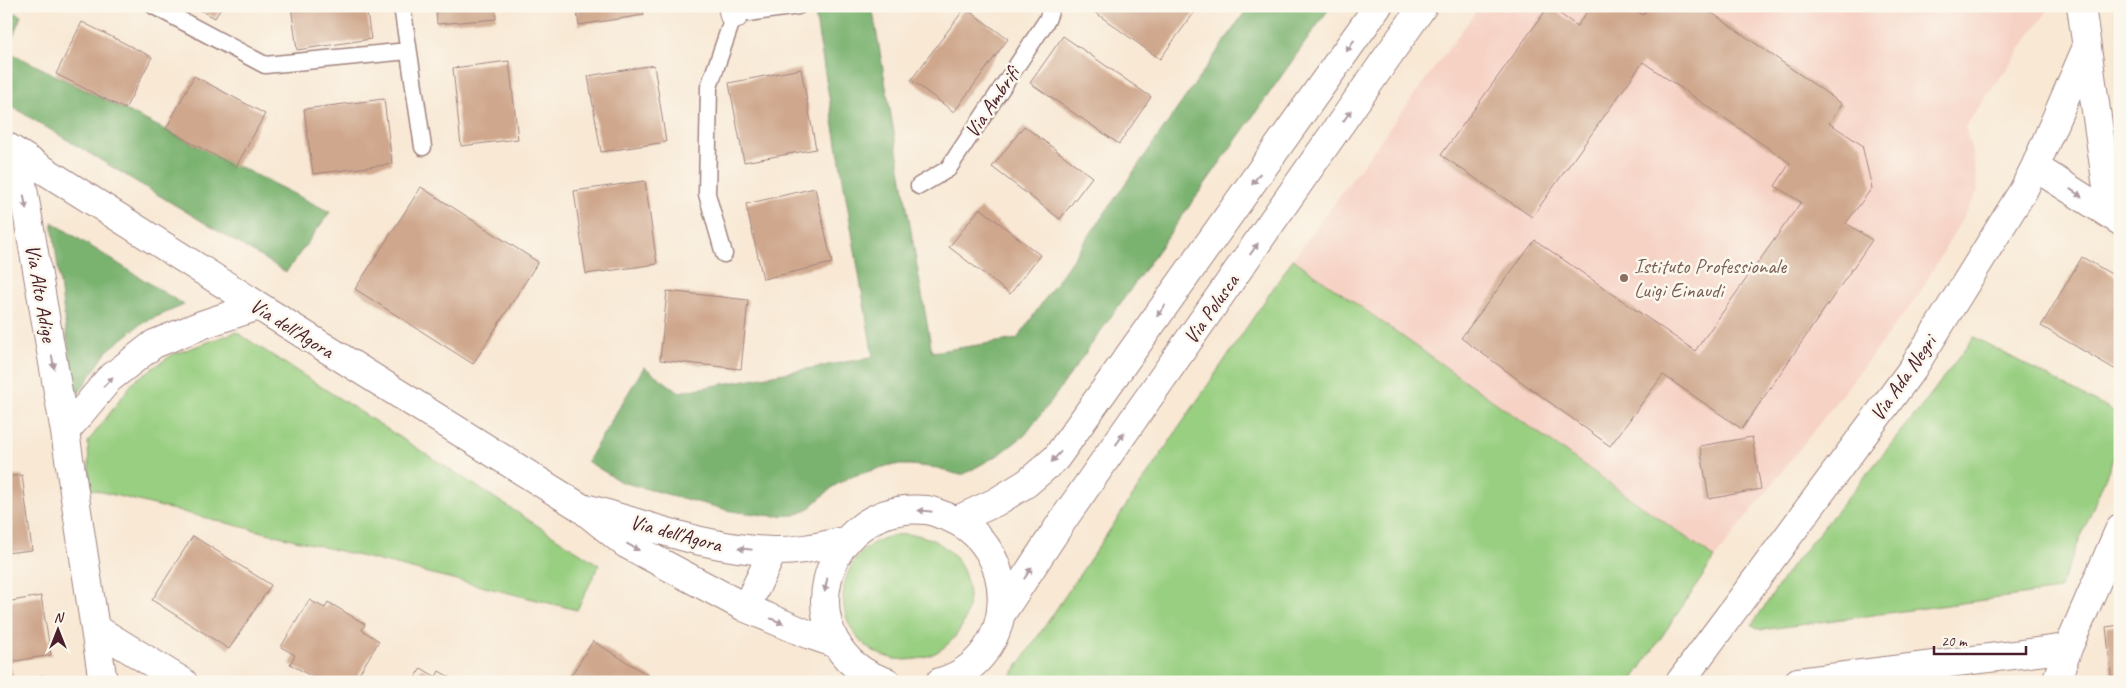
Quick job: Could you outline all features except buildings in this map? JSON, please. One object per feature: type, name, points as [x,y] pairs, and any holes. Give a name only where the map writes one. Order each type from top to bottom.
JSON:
[{"type":"street","name":"Via Polusca","points":[[957,520],[996,502],[1027,483],[1056,458],[1378,6]]},
{"type":"street","name":"Via Polusca","points":[[1002,614],[1065,517],[1423,6]]},
{"type":"street","points":[[2081,6],[2107,187],[2112,205],[2120,216]]},
{"type":"street","name":"Via Ada Negri","points":[[1680,682],[1913,368],[2023,192],[2086,49]]},
{"type":"street","name":"Via dell'Agora","points":[[12,150],[580,507],[626,544],[746,608],[805,633],[837,644]]},
{"type":"street","name":"Via Alto Adige","points":[[12,150],[65,432],[103,682]]},
{"type":"street","points":[[2035,167],[2120,221]]},
{"type":"street","points":[[65,432],[109,379],[154,344],[204,324],[258,306]]},
{"type":"street","name":"Via dell'Agora","points":[[580,507],[732,547],[773,551],[807,549],[845,541]]},
{"type":"street","name":"Via dell'Agora","points":[[887,682],[875,678],[854,664],[837,644],[826,618],[825,591],[831,564],[845,541],[868,521],[897,510],[928,510],[957,520],[979,537],[994,560],[1002,586],[1002,614],[992,640],[968,674],[940,682]]},
{"type":"street","points":[[2056,682],[2068,648],[2120,528]]},
{"type":"street","points":[[746,608],[773,551]]},
{"type":"street","points":[[95,628],[183,682]]},
{"type":"street","points":[[1798,682],[2068,648]]},
{"type":"lane","points":[[154,6],[265,66],[408,51]]},
{"type":"lane","points":[[402,6],[423,147]]},
{"type":"lane","points":[[724,254],[707,194],[710,87],[733,10],[798,6]]},
{"type":"lane","name":"Via Ambrifi","points":[[919,186],[948,169],[1047,20],[1052,6]]},
{"type":"shaded area","name":"Istituto Professionale Luigi Einaudi","points":[[1480,6],[2051,6],[1965,127],[1974,159],[1978,191],[1918,296],[1715,558],[1293,259]]},
{"type":"green space","points":[[872,6],[932,352],[1017,339],[1249,6],[1331,6],[1052,400],[1025,435],[1000,454],[964,474],[956,474],[938,468],[890,465],[850,477],[834,486],[807,510],[795,515],[773,516],[731,511],[621,482],[587,461],[644,367],[679,392],[873,357],[815,14]]},
{"type":"green space","points":[[6,9],[21,16],[7,51],[330,212],[286,272],[6,103]]},
{"type":"green space","points":[[52,222],[184,305],[142,323],[107,351],[75,399]]},
{"type":"green space","points":[[1293,259],[1715,558],[1631,682],[1007,682]]},
{"type":"green space","points":[[236,332],[599,565],[577,610],[90,489],[88,442],[134,381],[172,355]]},
{"type":"green space","points":[[1974,337],[2120,415],[2120,442],[2059,590],[1761,630],[1752,625],[1791,567],[1919,410]]},
{"type":"green space","points":[[906,534],[930,539],[941,544],[951,552],[959,562],[964,573],[969,597],[964,621],[959,632],[951,642],[941,650],[930,655],[906,660],[882,655],[871,650],[861,642],[853,632],[848,621],[843,597],[848,573],[853,562],[861,552],[871,544],[882,539]]},
{"type":"place","name":"Istituto Professionale Luigi Einaudi","points":[[1624,278]]}]
